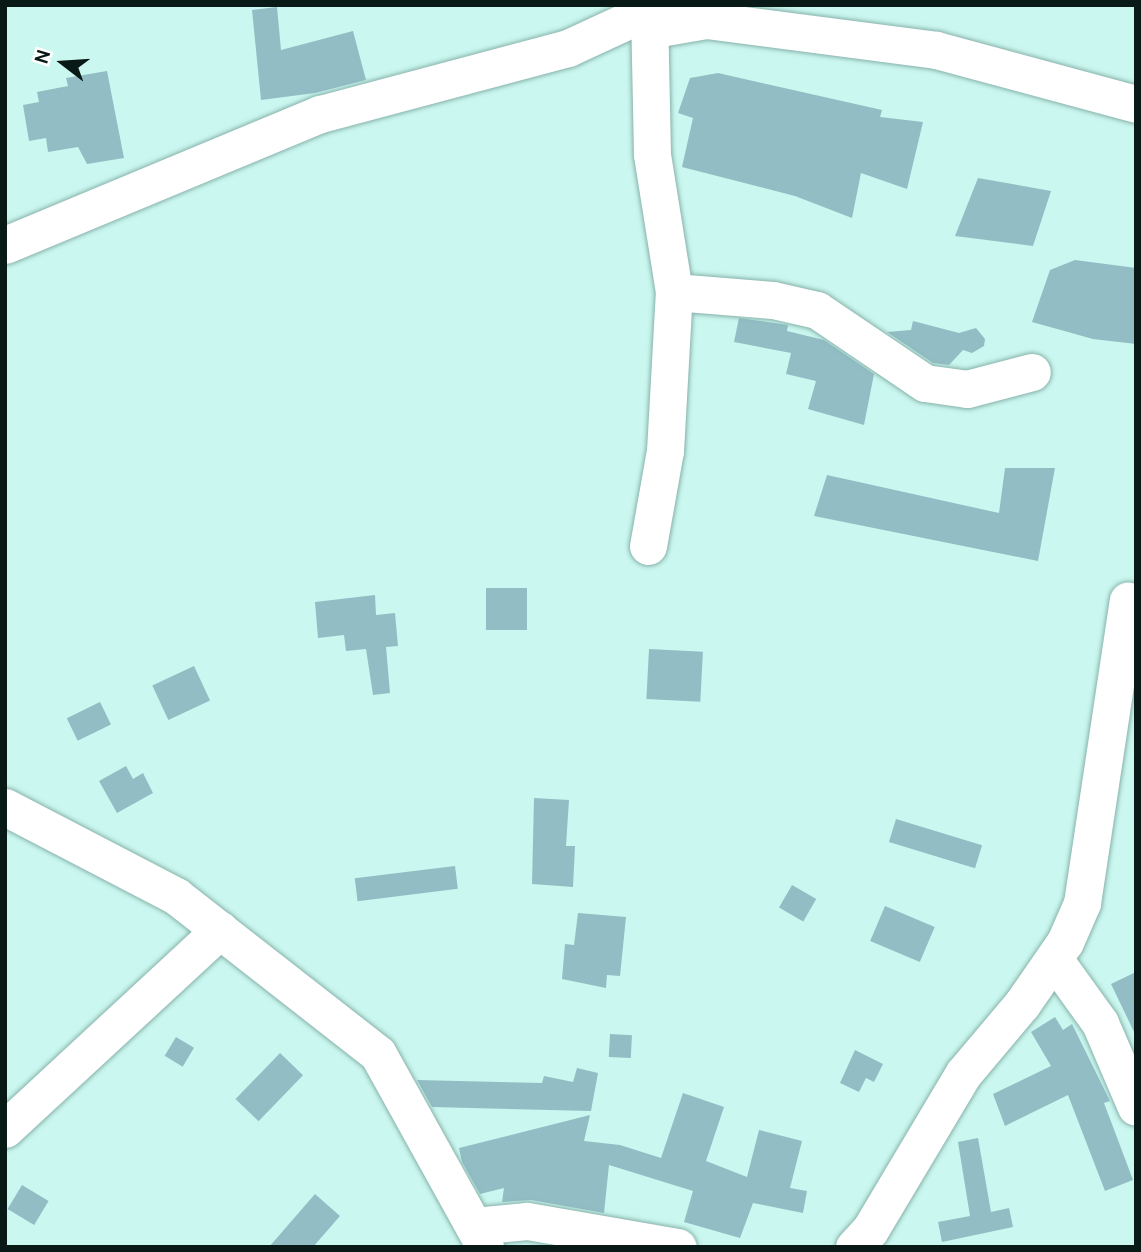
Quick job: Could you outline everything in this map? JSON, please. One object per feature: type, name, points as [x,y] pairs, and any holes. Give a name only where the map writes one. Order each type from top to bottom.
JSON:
[{"type":"street","points":[[648,546],[665,451],[674,292],[652,154],[653,16]]},
{"type":"street","points":[[5,245],[320,114],[568,48],[653,16],[706,20],[936,50],[1136,104]]},
{"type":"street","points":[[674,292],[773,300],[817,310],[925,383],[967,389],[1032,372]]},
{"type":"street","points":[[854,1247],[870,1230],[963,1073],[1054,959],[1082,903],[1128,600]]},
{"type":"street","points":[[5,807],[176,896],[378,1054],[480,1237],[527,1221],[678,1247]]},
{"type":"street","points":[[5,1129],[220,930]]},
{"type":"street","points":[[1054,959],[1100,1023],[1131,1083]]},
{"type":"building","points":[[277,7],[281,50],[353,31],[366,80],[315,93],[261,100],[252,10]]},
{"type":"building","points":[[107,71],[124,158],[87,164],[78,147],[48,152],[46,138],[29,141],[23,105],[39,102],[37,92],[68,86],[66,78]]},
{"type":"building","points":[[718,73],[882,110],[880,117],[923,122],[907,189],[861,173],[852,218],[795,196],[682,167],[693,118],[678,113],[690,78]]},
{"type":"building","points":[[978,178],[1051,191],[1033,246],[955,236]]},
{"type":"building","points":[[1075,260],[1136,268],[1136,344],[1093,339],[1032,322],[1050,270]]},
{"type":"building","points":[[739,318],[788,325],[787,331],[824,340],[874,374],[864,425],[808,409],[816,381],[786,374],[791,353],[734,342]]},
{"type":"building","points":[[913,321],[959,333],[976,328],[985,339],[984,346],[972,353],[963,350],[949,365],[933,363],[887,332],[911,330]]},
{"type":"building","points":[[1005,468],[1055,468],[1038,561],[814,516],[827,475],[999,513]]},
{"type":"building","points":[[486,588],[527,588],[527,630],[486,630]]},
{"type":"building","points":[[375,595],[376,615],[395,613],[398,646],[386,647],[390,693],[373,695],[366,649],[346,651],[344,635],[318,638],[315,602]]},
{"type":"building","points":[[649,649],[703,652],[700,702],[646,699]]},
{"type":"building","points":[[194,666],[210,700],[168,720],[152,685]]},
{"type":"building","points":[[100,702],[111,724],[78,741],[67,718]]},
{"type":"building","points":[[126,766],[133,779],[143,773],[153,793],[117,813],[99,781]]},
{"type":"building","points":[[534,798],[569,800],[566,846],[575,846],[573,887],[532,884]]},
{"type":"building","points":[[896,819],[982,845],[975,868],[889,842]]},
{"type":"building","points":[[455,866],[458,889],[358,901],[355,878]]},
{"type":"building","points":[[792,885],[816,899],[803,922],[779,908]]},
{"type":"building","points":[[885,906],[935,927],[920,962],[870,941]]},
{"type":"building","points":[[578,913],[626,917],[620,976],[607,975],[606,988],[562,979],[565,944],[574,945]]},
{"type":"building","points":[[1136,972],[1136,1036],[1111,984]]},
{"type":"building","points":[[1055,1017],[1063,1030],[1072,1024],[1110,1101],[1104,1103],[1133,1180],[1105,1191],[1068,1095],[1005,1126],[993,1094],[1051,1066],[1031,1032]]},
{"type":"building","points":[[610,1034],[632,1035],[631,1058],[609,1057]]},
{"type":"building","points":[[176,1037],[194,1048],[183,1067],[165,1056]]},
{"type":"building","points":[[855,1050],[883,1064],[874,1082],[866,1078],[859,1092],[840,1083]]},
{"type":"building","points":[[280,1053],[303,1075],[259,1121],[236,1099]]},
{"type":"building","points":[[577,1068],[598,1073],[591,1111],[432,1107],[417,1080],[542,1083],[544,1076],[573,1082]]},
{"type":"building","points":[[683,1093],[724,1107],[706,1161],[747,1177],[759,1130],[802,1141],[790,1188],[807,1191],[803,1213],[753,1203],[740,1238],[684,1222],[693,1191],[609,1165],[604,1213],[531,1200],[502,1202],[504,1188],[480,1194],[462,1162],[459,1148],[590,1115],[584,1141],[620,1145],[661,1158]]},
{"type":"building","points":[[978,1138],[991,1212],[1009,1208],[1013,1227],[942,1242],[938,1222],[970,1216],[958,1142]]},
{"type":"building","points":[[22,1185],[49,1201],[34,1225],[8,1209]]},
{"type":"building","points":[[315,1194],[340,1216],[313,1247],[269,1247]]}]
